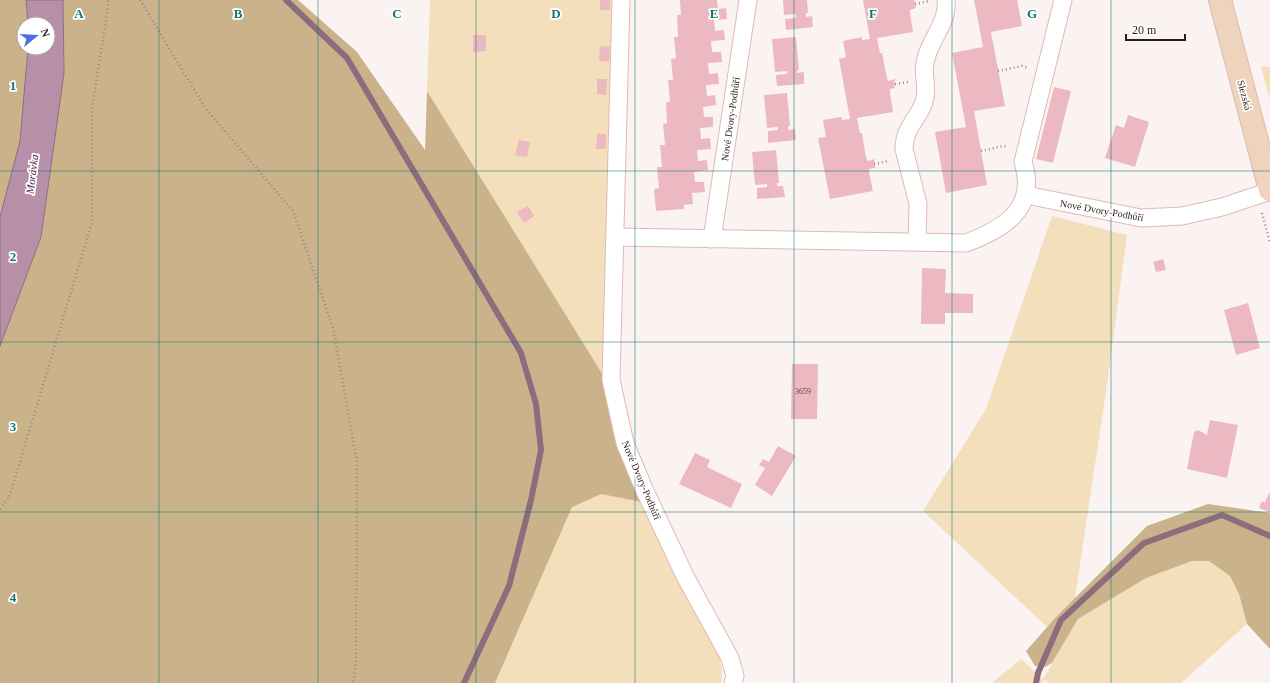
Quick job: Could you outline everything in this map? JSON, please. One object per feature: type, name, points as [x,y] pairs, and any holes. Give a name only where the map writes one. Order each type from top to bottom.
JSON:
[{"type":"main road","name":"Slezská","points":[[1220,0],[1270,191]]},
{"type":"street","name":"Nové Dvory-Podhůří","points":[[621,0],[616,237],[611,380],[625,444],[682,572],[730,658],[735,676],[733,683]]},
{"type":"street","name":"Nové Dvory-Podhůří","points":[[712,239],[748,0]]},
{"type":"street","points":[[917,242],[918,204],[904,149],[904,140],[909,126],[924,104],[927,89],[924,64],[928,49],[942,24],[947,7],[946,0]]},
{"type":"street","points":[[616,237],[966,243],[988,235],[1017,213],[1026,195],[1028,184],[1023,162],[1064,0]]},
{"type":"street","name":"Nové Dvory-Podhůří","points":[[1026,195],[1142,218],[1182,216],[1222,207],[1270,191]]},
{"type":"path","points":[[0,509],[9,498],[92,222],[92,107],[108,0]]},
{"type":"path","points":[[140,0],[206,109],[293,211],[333,328],[357,462],[356,664],[353,683]]},
{"type":"path","points":[[915,4],[935,0]]},
{"type":"path","points":[[998,71],[1022,66],[1047,72]]},
{"type":"path","points":[[981,151],[1003,146],[1026,150]]},
{"type":"shaded area","points":[[0,0],[26,0],[27,16],[16,16],[16,56],[27,56],[20,141],[0,217]]},
{"type":"shaded area","points":[[63,0],[298,0],[357,52],[425,150],[427,91],[608,383],[642,502],[601,494],[572,507],[495,683],[0,683],[0,346],[41,237],[64,73]]},
{"type":"shaded area","points":[[430,0],[616,0],[608,383],[427,91]]},
{"type":"shaded area","points":[[1261,67],[1270,67],[1270,100]]},
{"type":"shaded area","points":[[1052,216],[1127,235],[1108,378],[1075,598],[1047,627],[923,511],[986,409]]},
{"type":"shaded area","points":[[601,493],[642,502],[719,653],[722,670],[721,683],[495,683],[572,507]]},
{"type":"shaded area","points":[[1208,504],[1270,513],[1270,649],[1247,624],[1239,594],[1230,576],[1209,561],[1192,561],[1146,578],[1078,619],[1052,663],[1045,667],[1035,666],[1026,651],[1056,617],[1147,526]]},
{"type":"shaded area","points":[[1192,561],[1209,561],[1230,576],[1239,594],[1247,624],[1181,683],[1048,683],[1044,680],[1043,683],[992,683],[1021,659],[1043,679],[1078,619],[1146,578]]},
{"type":"water","name":"Morávka","points":[[26,0],[63,0],[64,73],[41,237],[0,346],[0,217],[20,141],[27,56],[56,56],[56,16],[27,16]]},
{"type":"building","points":[[600,0],[610,0],[610,10],[600,10]]},
{"type":"building","points":[[680,0],[717,0],[718,9],[726,8],[727,19],[714,20],[715,31],[724,30],[725,40],[711,41],[712,52],[721,52],[722,62],[708,63],[709,74],[718,73],[719,84],[706,85],[707,96],[715,95],[716,105],[703,107],[704,117],[713,117],[713,127],[700,128],[701,139],[710,138],[711,149],[697,150],[698,161],[707,160],[708,170],[694,172],[695,182],[704,182],[705,192],[692,193],[693,204],[684,205],[684,209],[656,211],[654,189],[659,188],[657,167],[662,167],[660,145],[665,145],[663,124],[667,123],[666,102],[670,102],[668,80],[673,80],[671,59],[676,58],[674,37],[678,37],[677,15],[681,15]]},
{"type":"building","points":[[783,0],[807,0],[808,13],[806,13],[806,17],[812,16],[813,27],[786,30],[785,19],[796,18],[796,14],[784,15]]},
{"type":"building","points":[[863,0],[914,0],[916,8],[910,10],[913,32],[877,38],[888,81],[896,80],[894,81],[895,88],[890,89],[893,112],[857,118],[860,133],[862,133],[866,158],[868,161],[876,159],[874,161],[875,168],[869,169],[873,191],[830,199],[818,138],[826,137],[823,120],[841,117],[842,120],[850,119],[839,59],[846,57],[843,41],[862,37],[862,40],[870,39]]},
{"type":"building","points":[[974,0],[1017,0],[1022,26],[991,32],[1005,106],[974,111],[987,185],[946,193],[935,132],[966,127],[952,53],[983,47]]},
{"type":"building","points":[[473,35],[486,35],[486,51],[473,52]]},
{"type":"building","points":[[796,37],[799,70],[797,70],[797,73],[804,72],[804,84],[777,86],[776,75],[787,74],[787,71],[775,72],[772,39]]},
{"type":"building","points":[[600,46],[610,47],[609,62],[599,61]]},
{"type":"building","points":[[597,79],[607,79],[606,95],[597,94]]},
{"type":"building","points":[[1054,87],[1071,91],[1053,163],[1036,159]]},
{"type":"building","points":[[787,93],[790,126],[788,126],[788,130],[795,129],[796,140],[768,143],[768,131],[778,130],[778,127],[767,128],[764,95]]},
{"type":"building","points":[[1128,115],[1149,122],[1135,167],[1105,158],[1116,125],[1124,128]]},
{"type":"building","points":[[597,134],[606,134],[606,149],[596,149]]},
{"type":"building","points":[[519,140],[530,142],[527,157],[515,155]]},
{"type":"building","points":[[776,150],[779,183],[777,183],[777,186],[783,186],[785,197],[757,199],[757,188],[767,187],[767,184],[755,185],[752,152]]},
{"type":"building","points":[[528,206],[534,216],[524,223],[517,212]]},
{"type":"building","points":[[1163,259],[1166,270],[1156,272],[1153,262]]},
{"type":"building","points":[[922,268],[946,269],[945,293],[973,294],[973,313],[945,313],[945,324],[921,324]]},
{"type":"building","points":[[1248,303],[1260,348],[1236,355],[1224,310]]},
{"type":"building","points":[[792,364],[818,364],[817,419],[791,419]]},
{"type":"building","points":[[1210,420],[1238,425],[1227,478],[1187,469],[1194,432],[1198,430],[1207,435]]},
{"type":"building","points":[[778,446],[796,456],[772,496],[755,485],[765,468],[759,465],[763,459],[769,462]]},
{"type":"building","points":[[695,453],[710,460],[707,467],[742,484],[731,508],[679,484]]},
{"type":"building","points":[[1270,491],[1270,512],[1259,508],[1262,501],[1265,503]]},
{"type":"waterway","points":[[286,0],[347,58],[521,353],[536,404],[541,450],[531,500],[509,586],[464,683]]},
{"type":"waterway","points":[[1036,683],[1038,673],[1061,620],[1144,543],[1222,515],[1270,536]]}]
